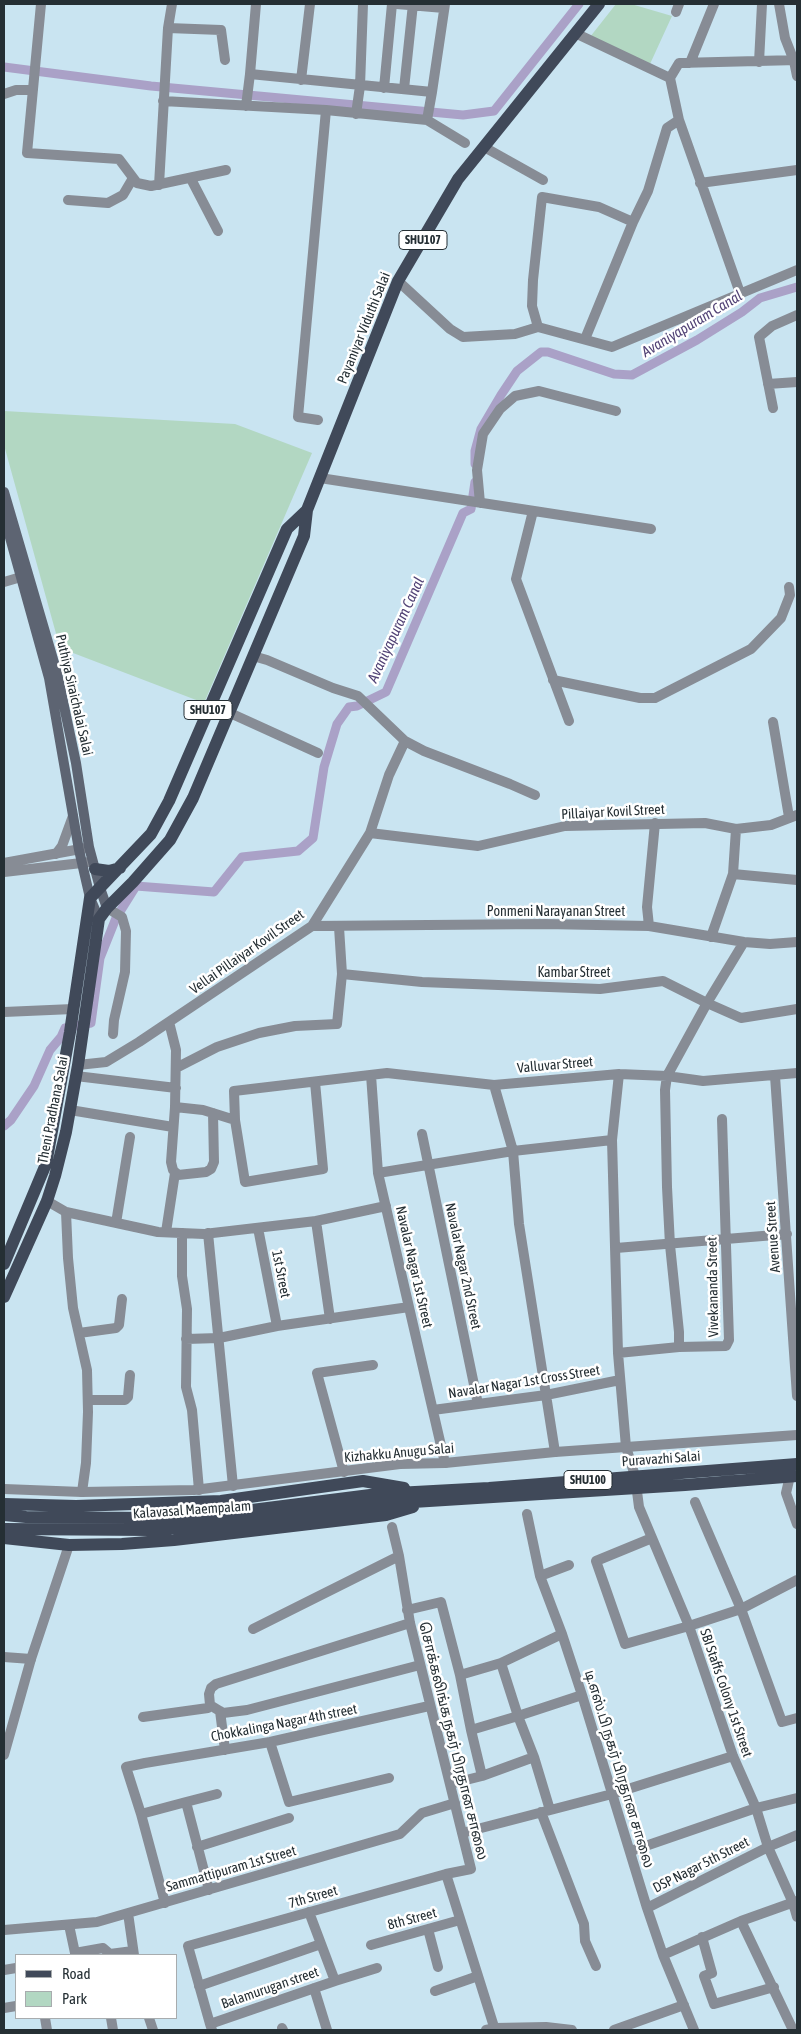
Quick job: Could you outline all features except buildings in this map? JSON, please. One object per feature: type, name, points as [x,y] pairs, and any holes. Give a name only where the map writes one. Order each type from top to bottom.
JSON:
[{"type":"main road","name":"Payaniyar Viduthi Salai","points":[[99,919],[115,913],[133,882],[170,840],[193,798],[304,536],[307,510],[398,281],[458,179],[599,4]]},
{"type":"main road","name":"Puthiya Siraichalai Salai","points":[[4,492],[57,673],[76,763],[90,847],[100,888],[115,913]]},
{"type":"main road","name":"Payaniyar Viduthi Salai","points":[[90,898],[151,834],[162,814],[287,529],[307,510]]},
{"type":"main road","name":"Puthiya Siraichalai Salai","points":[[4,516],[49,678],[72,816],[85,880],[99,919]]},
{"type":"main road","points":[[201,726],[220,735]]},
{"type":"main road","points":[[162,814],[178,825]]},
{"type":"main road","points":[[94,865],[109,871],[120,868]]},
{"type":"main road","name":"Theni Pradhana Salai","points":[[4,1297],[47,1201],[56,1176],[77,1071],[76,1022],[90,898]]},
{"type":"main road","name":"Theni Pradhana Salai","points":[[4,1264],[46,1164],[99,919]]},
{"type":"main road","name":"Puravazhi Salai","points":[[635,1482],[797,1464]]},
{"type":"main road","name":"Puravazhi Salai","points":[[380,1499],[635,1482],[794,1476]]},
{"type":"main road","points":[[4,1504],[76,1506],[221,1501],[363,1481],[430,1496]]},
{"type":"main road","points":[[4,1538],[69,1545],[122,1544],[386,1515],[430,1496]]},
{"type":"main road","name":"Kalavasal Maempalam","points":[[4,1515],[26,1517],[152,1518],[380,1499]]},
{"type":"main road","name":"Kalavasal Maempalam","points":[[4,1529],[151,1530],[246,1521],[380,1499]]},
{"type":"street","points":[[41,4],[27,153],[119,160],[137,183],[151,186],[226,170]]},
{"type":"street","points":[[158,185],[168,28],[172,4]]},
{"type":"street","points":[[246,102],[256,4]]},
{"type":"street","points":[[301,80],[310,4]]},
{"type":"street","points":[[357,111],[360,89],[362,4]]},
{"type":"street","points":[[384,88],[392,4]]},
{"type":"street","points":[[397,4],[444,6],[428,117]]},
{"type":"street","points":[[404,89],[412,4]]},
{"type":"street","points":[[690,63],[714,4]]},
{"type":"street","points":[[759,62],[762,4]]},
{"type":"street","points":[[779,4],[785,38],[796,61],[797,76]]},
{"type":"street","points":[[168,28],[221,30],[225,60]]},
{"type":"street","points":[[575,33],[670,78]]},
{"type":"street","points":[[740,293],[679,120],[670,78],[678,63],[796,61]]},
{"type":"street","points":[[249,79],[301,80],[360,89],[404,89],[432,96]]},
{"type":"street","points":[[4,94],[34,85]]},
{"type":"street","points":[[163,98],[246,102],[428,117],[465,143]]},
{"type":"street","points":[[318,420],[298,417],[326,110]]},
{"type":"street","points":[[585,339],[633,222],[648,191],[667,128],[679,120]]},
{"type":"street","points":[[484,147],[543,180]]},
{"type":"street","points":[[700,183],[797,170]]},
{"type":"street","points":[[68,200],[108,203],[123,195],[133,178]]},
{"type":"street","points":[[191,178],[218,231]]},
{"type":"street","points":[[538,327],[532,306],[542,198],[599,208],[633,222]]},
{"type":"street","points":[[398,281],[450,329],[462,337],[515,334],[538,327],[612,347],[797,270]]},
{"type":"street","points":[[773,408],[759,337],[772,326],[797,315]]},
{"type":"street","points":[[768,384],[797,382]]},
{"type":"street","points":[[480,503],[477,470],[483,434],[500,409],[515,396],[539,391],[616,411]]},
{"type":"street","points":[[320,478],[651,529]]},
{"type":"street","points":[[533,511],[516,579],[569,721]]},
{"type":"street","points":[[4,582],[21,577]]},
{"type":"street","points":[[553,680],[640,698],[655,698],[751,649],[781,618],[790,595],[789,587]]},
{"type":"street","points":[[252,656],[267,660],[332,688],[358,696],[405,741],[424,751],[535,795]]},
{"type":"street","points":[[230,713],[318,752]]},
{"type":"street","points":[[773,722],[793,816]]},
{"type":"street","name":"Vellai Pillaiyar Kovil Street","points":[[77,1071],[106,1062],[312,926],[370,834],[389,775],[405,741]]},
{"type":"street","points":[[56,854],[62,846],[72,816]]},
{"type":"street","name":"Pillaiyar Kovil Street","points":[[370,834],[478,846],[565,826],[706,823],[736,829],[771,825],[793,816]]},
{"type":"street","points":[[649,926],[647,907],[655,823]]},
{"type":"street","points":[[711,937],[732,874],[736,829]]},
{"type":"street","points":[[4,863],[90,847]]},
{"type":"street","points":[[4,872],[66,864],[82,863],[94,865]]},
{"type":"street","points":[[66,864],[78,870],[85,880]]},
{"type":"street","points":[[732,874],[797,880]]},
{"type":"street","points":[[113,1034],[114,1020],[125,972],[126,931],[115,913]]},
{"type":"street","name":"Ponmeni Narayanan Street","points":[[312,926],[545,924],[649,926],[744,942],[770,944],[797,942]]},
{"type":"street","points":[[176,1068],[217,1047],[258,1033],[295,1026],[337,1024],[342,974],[339,927]]},
{"type":"street","points":[[679,1347],[667,1187],[665,1090],[667,1076],[744,942]]},
{"type":"street","name":"Kambar Street","points":[[342,974],[422,982],[600,989],[663,981],[707,1004],[741,1018],[797,1010]]},
{"type":"street","points":[[4,1012],[76,1022]]},
{"type":"street","points":[[166,1232],[175,1174],[170,1162],[175,1107],[176,1050],[169,1022]]},
{"type":"street","points":[[77,1071],[176,1088]]},
{"type":"street","name":"Valluvar Street","points":[[235,1120],[234,1091],[387,1073],[494,1085],[619,1074],[667,1076],[703,1081],[797,1073]]},
{"type":"street","name":"SBI Staffs Colony 1st Street","points":[[619,1074],[612,1140],[618,1353],[626,1447],[639,1507],[689,1626],[732,1756],[756,1808],[768,1847],[795,1902],[797,1917]]},
{"type":"street","name":"Navalar Nagar 1st Street","points":[[371,1075],[378,1173],[445,1463]]},
{"type":"street","name":"Avenue Street","points":[[774,1076],[787,1234],[797,1396]]},
{"type":"street","points":[[175,1107],[203,1110],[235,1120],[245,1182],[323,1169],[315,1082]]},
{"type":"street","points":[[494,1085],[513,1151],[519,1224],[555,1452]]},
{"type":"street","points":[[70,1110],[173,1126]]},
{"type":"street","points":[[175,1174],[206,1172],[211,1169],[214,1162],[213,1114]]},
{"type":"street","name":"Vivekananda Street","points":[[618,1353],[679,1347],[726,1346],[729,1340],[722,1119]]},
{"type":"street","name":"Navalar Nagar 2nd Street","points":[[422,1134],[478,1404]]},
{"type":"street","points":[[116,1223],[130,1137]]},
{"type":"street","points":[[378,1173],[513,1151],[612,1140]]},
{"type":"street","points":[[47,1201],[66,1212],[116,1223],[182,1233],[208,1233],[316,1221],[386,1206]]},
{"type":"street","points":[[66,1212],[73,1308],[87,1370],[86,1463],[82,1492]]},
{"type":"street","points":[[316,1221],[330,1319]]},
{"type":"street","name":"1st Street","points":[[258,1228],[277,1326]]},
{"type":"street","points":[[182,1233],[182,1276],[187,1309],[186,1387],[192,1410],[199,1490]]},
{"type":"street","points":[[208,1233],[233,1486]]},
{"type":"street","points":[[616,1248],[787,1234]]},
{"type":"street","points":[[79,1333],[116,1328],[119,1325],[122,1299]]},
{"type":"street","points":[[186,1339],[219,1338],[277,1326],[409,1307]]},
{"type":"street","points":[[344,1472],[317,1373],[374,1365]]},
{"type":"street","points":[[88,1400],[125,1400],[128,1397],[130,1375]]},
{"type":"street","name":"Navalar Nagar 1st Cross Street","points":[[433,1410],[546,1395],[620,1380]]},
{"type":"street","name":"Kizhakku Anugu Salai","points":[[4,1489],[82,1492],[199,1490],[400,1464],[445,1463],[555,1452],[797,1435]]},
{"type":"street","points":[[797,1464],[786,1493],[797,1524]]},
{"type":"street","points":[[695,1502],[741,1609],[782,1722],[797,1718]]},
{"type":"street","name":"டி.எஸ்.பி நகர் பிரதான சாலை","points":[[527,1514],[540,1576],[582,1694],[647,1908],[663,1955],[694,2030]]},
{"type":"street","name":"சொக்கலிங்க நகர் பிரதான சாலை","points":[[392,1526],[399,1556],[407,1610],[429,1706],[471,1869],[446,1874]]},
{"type":"street","points":[[652,1538],[596,1561],[625,1644],[741,1609],[797,1580]]},
{"type":"street","points":[[4,1755],[31,1659],[69,1545]]},
{"type":"street","points":[[254,1629],[399,1556]]},
{"type":"street","points":[[540,1576],[569,1565]]},
{"type":"street","points":[[407,1610],[441,1602],[460,1676],[482,1776]]},
{"type":"street","points":[[210,1705],[209,1694],[211,1688],[216,1684],[410,1623]]},
{"type":"street","points":[[460,1676],[501,1663],[562,1634]]},
{"type":"street","points":[[4,1656],[31,1659]]},
{"type":"street","points":[[501,1663],[518,1716],[534,1757],[546,1811],[584,1924],[586,1941],[596,1966]]},
{"type":"street","points":[[210,1705],[223,1713],[246,1710],[420,1665]]},
{"type":"street","points":[[471,1730],[582,1694]]},
{"type":"street","points":[[143,1717],[202,1709],[210,1705]]},
{"type":"street","name":"Chokkalinga Nagar 4th street","points":[[141,1814],[126,1768],[144,1763],[270,1742],[429,1706]]},
{"type":"street","points":[[220,1711],[224,1750]]},
{"type":"street","points":[[270,1742],[289,1802],[389,1778]]},
{"type":"street","points":[[462,1833],[612,1794],[732,1756]]},
{"type":"street","points":[[450,1784],[482,1776],[534,1757]]},
{"type":"street","points":[[165,1903],[141,1814],[217,1794]]},
{"type":"street","points":[[631,1851],[756,1808],[797,1798]]},
{"type":"street","points":[[186,1802],[209,1890]]},
{"type":"street","name":"Sammattipuram 1st Street","points":[[4,1930],[96,1922],[165,1903],[400,1834],[422,1813],[455,1803]]},
{"type":"street","points":[[197,1847],[289,1818]]},
{"type":"street","name":"DSP Nagar 5th Street","points":[[647,1908],[768,1847],[797,1835]]},
{"type":"street","points":[[446,1874],[478,1976],[492,2029],[546,2028],[572,2030]]},
{"type":"street","name":"7th Street","points":[[188,1946],[446,1874]]},
{"type":"street","points":[[663,1955],[702,1937],[795,1902]]},
{"type":"street","name":"Balamurugan street","points":[[188,1946],[211,2027],[335,1981],[309,1912]]},
{"type":"street","points":[[69,1925],[74,1954],[103,1948],[110,1954],[134,1953],[128,1913]]},
{"type":"street","name":"8th Street","points":[[371,1945],[460,1920]]},
{"type":"street","points":[[742,1921],[793,2030]]},
{"type":"street","points":[[428,1929],[438,1967]]},
{"type":"street","points":[[702,1937],[712,1973],[704,1976],[714,2004],[774,1987]]},
{"type":"street","points":[[199,1986],[321,1944]]},
{"type":"street","points":[[335,1981],[377,1968]]},
{"type":"street","points":[[435,1991],[478,1976]]},
{"type":"street","points":[[314,1988],[328,2030]]},
{"type":"street","points":[[614,2030],[684,2005]]},
{"type":"green space","points":[[616,4],[631,4],[672,16],[650,64],[590,37]]},
{"type":"green space","points":[[4,411],[235,424],[312,453],[204,703],[60,648],[4,445]]},
{"type":"waterway","points":[[4,67],[151,86],[463,115],[494,111],[579,4]]},
{"type":"waterway","name":"Avaniyapuram Canal","points":[[475,464],[475,451],[481,429],[501,395],[517,371],[541,352],[548,352],[614,374],[632,375],[697,340],[742,312],[760,298],[797,287]]},
{"type":"waterway","name":"Avaniyapuram Canal","points":[[4,1126],[11,1120],[34,1086],[50,1050],[61,1037],[65,1028],[91,1023],[100,958],[116,918],[136,886],[214,892],[242,857],[298,851],[313,838],[324,767],[337,724],[349,707],[357,706],[386,692],[463,513],[471,509],[475,482]]}]
